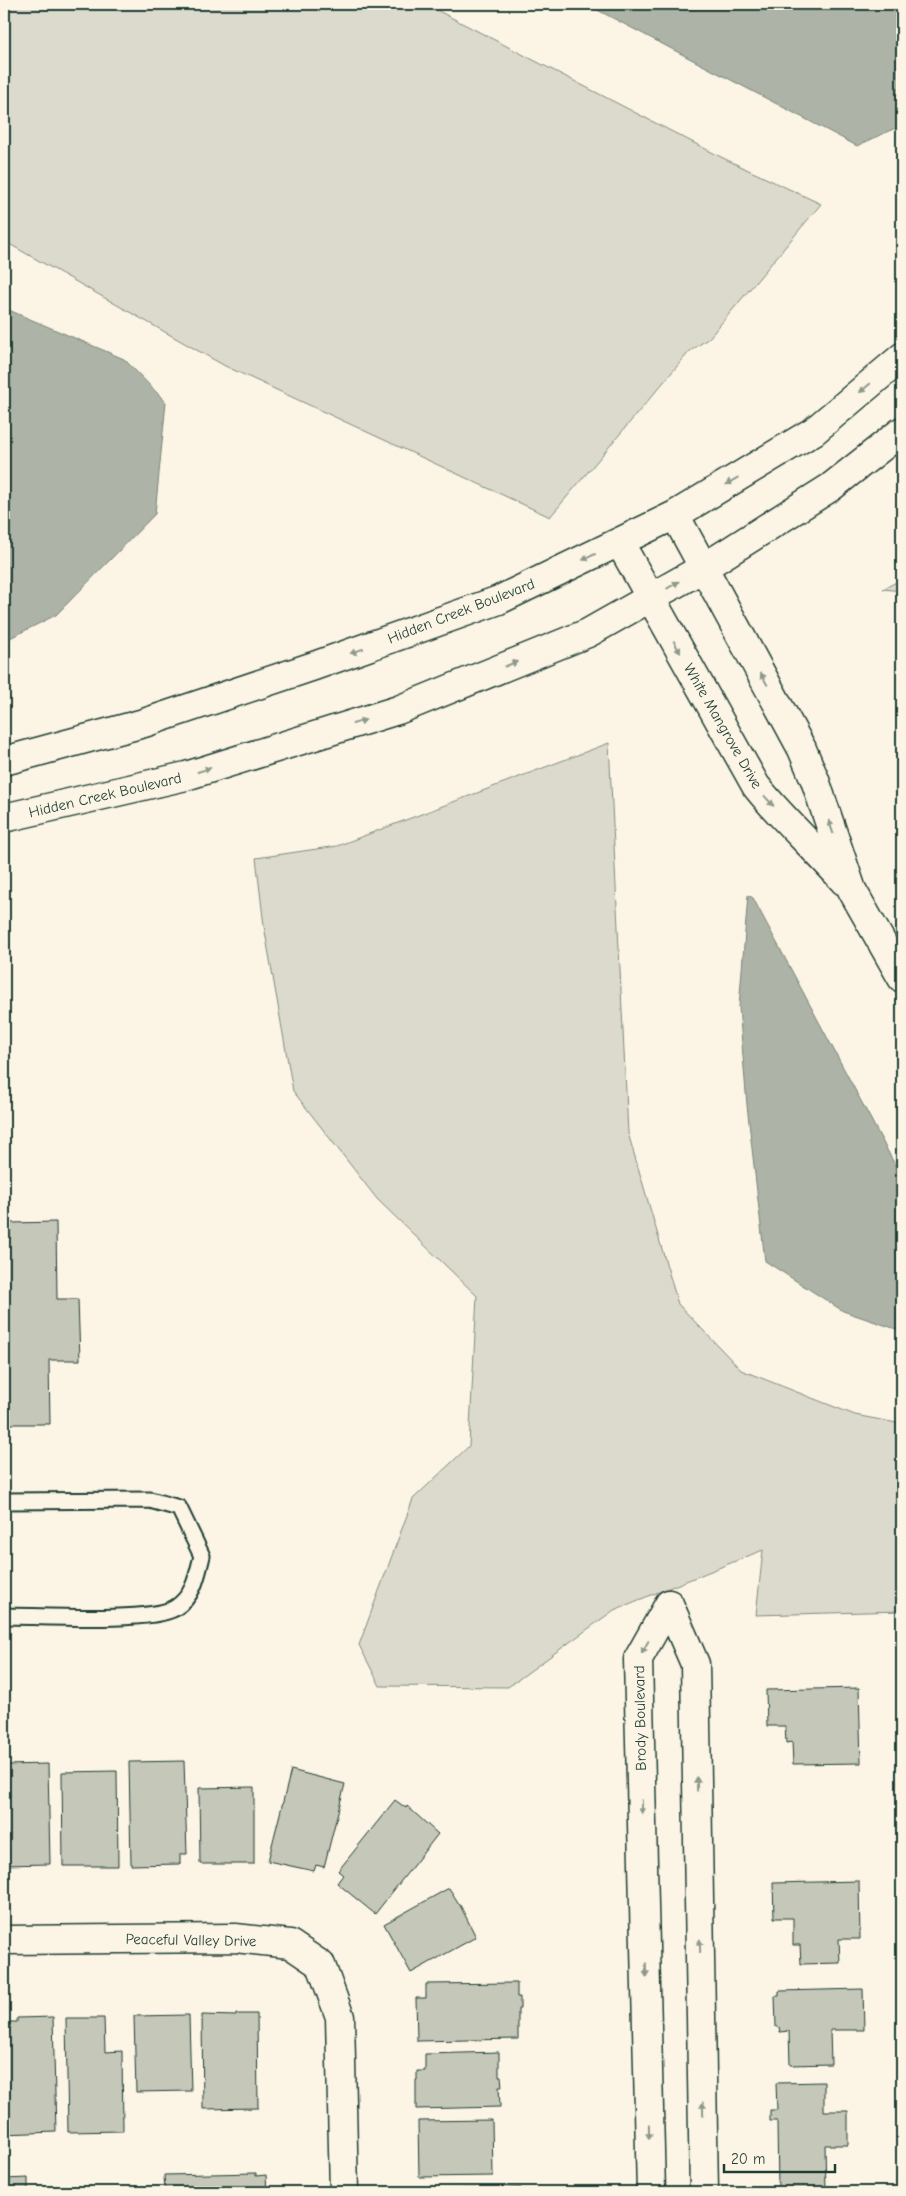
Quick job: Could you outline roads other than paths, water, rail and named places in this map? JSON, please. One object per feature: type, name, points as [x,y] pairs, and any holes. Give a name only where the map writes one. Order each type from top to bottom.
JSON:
[{"type":"street","name":"Hidden Creek Boulevard","points":[[4,761],[144,723],[314,666],[499,600],[674,515],[814,431],[902,357]]},
{"type":"street","name":"Hidden Creek Boulevard","points":[[4,818],[186,776],[398,710],[588,633],[703,568],[831,487],[902,431]]},
{"type":"street","name":"White Mangrove Drive","points":[[674,515],[802,749],[815,780],[852,890],[902,978]]},
{"type":"street","name":"White Mangrove Drive","points":[[620,542],[650,599],[756,786],[770,804],[811,844],[852,890]]},
{"type":"street","name":"Brody Boulevard","points":[[651,2192],[638,1659],[670,1604],[695,1664],[704,2192]]},
{"type":"street","name":"Peaceful Valley Drive","points":[[4,1940],[235,1938],[290,1944],[321,1965],[340,2017],[344,2192]]},
{"type":"lane","points":[[4,1501],[150,1500],[179,1508],[202,1556],[193,1590],[174,1608],[145,1616],[4,1616]]}]
